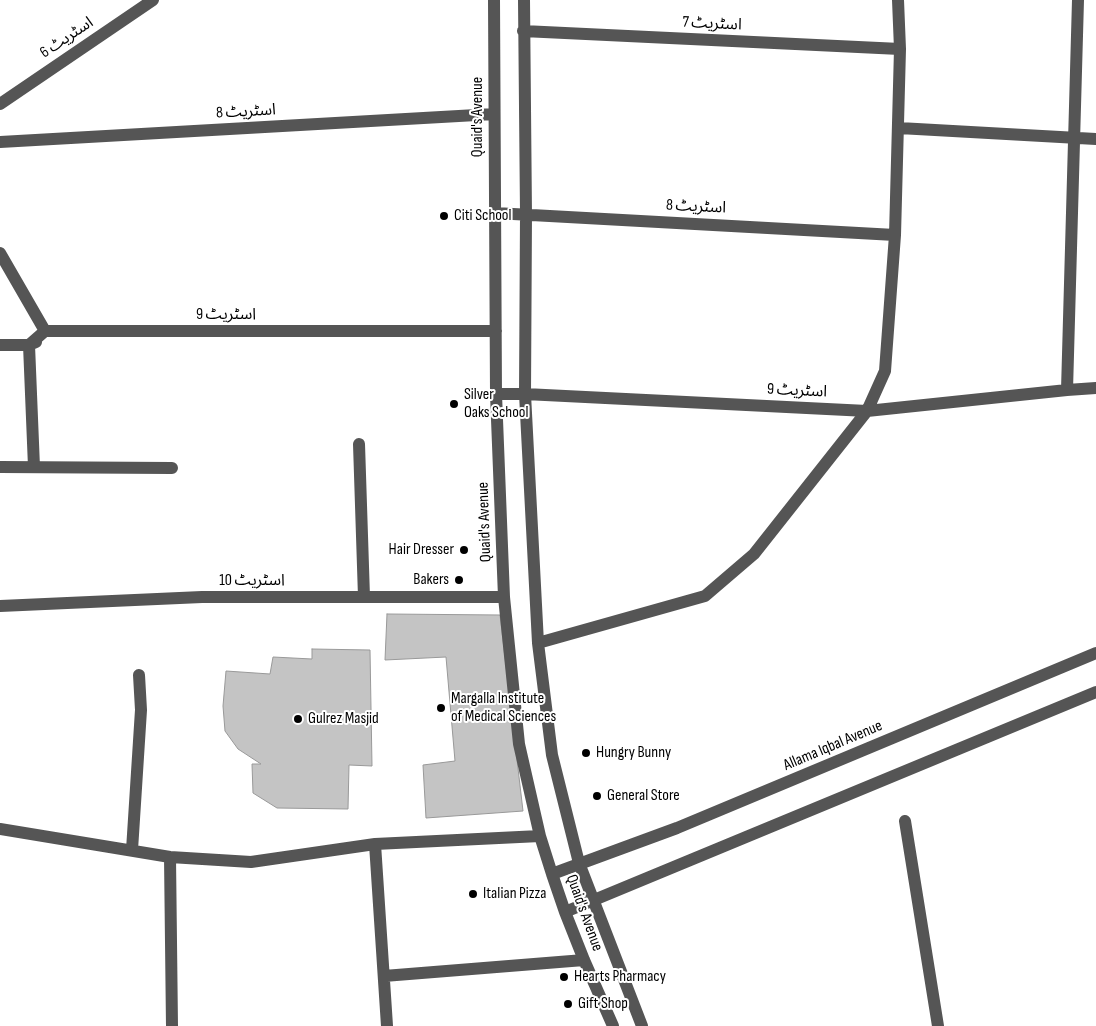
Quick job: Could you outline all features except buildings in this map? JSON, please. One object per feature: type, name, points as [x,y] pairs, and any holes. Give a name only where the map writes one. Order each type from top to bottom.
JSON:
[{"type":"street","name":"اسٹریٹ 6","points":[[0,104],[153,0]]},
{"type":"street","name":"Quaid's Avenue","points":[[494,0],[496,394],[504,597],[519,744],[540,836],[564,912],[613,1026]]},
{"type":"street","name":"Quaid's Avenue","points":[[524,0],[525,394],[538,643],[552,755],[579,863],[642,1026]]},
{"type":"street","points":[[538,643],[704,596],[754,554],[867,411],[885,371],[895,235],[899,128],[900,49],[898,0]]},
{"type":"street","points":[[1067,390],[1078,0]]},
{"type":"street","name":"اسٹریٹ 7","points":[[523,30],[900,49]]},
{"type":"street","name":"اسٹریٹ 8","points":[[0,142],[494,114]]},
{"type":"street","points":[[899,128],[1096,139]]},
{"type":"street","name":"اسٹریٹ 8","points":[[495,213],[895,235]]},
{"type":"street","points":[[0,253],[45,331],[29,345],[0,345]]},
{"type":"street","name":"اسٹریٹ 9","points":[[45,331],[496,331]]},
{"type":"street","points":[[29,345],[34,467]]},
{"type":"street","name":"اسٹریٹ 9","points":[[496,394],[867,411],[1096,388]]},
{"type":"street","points":[[359,444],[364,597]]},
{"type":"street","points":[[0,467],[172,468]]},
{"type":"street","name":"اسٹریٹ 10","points":[[0,606],[202,597],[504,597]]},
{"type":"street","name":"Allama Iqbal Avenue","points":[[552,874],[677,828],[1096,653]]},
{"type":"street","points":[[132,850],[140,710],[139,675]]},
{"type":"street","points":[[564,912],[1096,692]]},
{"type":"street","points":[[905,821],[938,1026]]},
{"type":"street","points":[[0,829],[170,856],[251,862],[375,844],[540,836]]},
{"type":"street","points":[[375,844],[387,1026]]},
{"type":"street","points":[[170,856],[172,1026]]},
{"type":"street","points":[[384,976],[584,960]]},
{"type":"place","name":"Citi School","points":[[444,216]]},
{"type":"place","name":"Silver Oaks School","points":[[454,404]]},
{"type":"place","name":"Hair Dresser","points":[[464,550]]},
{"type":"place","name":"Bakers","points":[[459,580]]},
{"type":"place","name":"Margalla Institute of Medical Sciences","points":[[441,708]]},
{"type":"place","name":"Gulrez Masjid","points":[[298,719]]},
{"type":"place","name":"Hungry Bunny","points":[[586,753]]},
{"type":"place","name":"General Store","points":[[597,796]]},
{"type":"place","name":"Italian Pizza","points":[[473,894]]},
{"type":"place","name":"Hearts Pharmacy","points":[[564,977]]},
{"type":"place","name":"Gift Shop","points":[[568,1004]]}]
